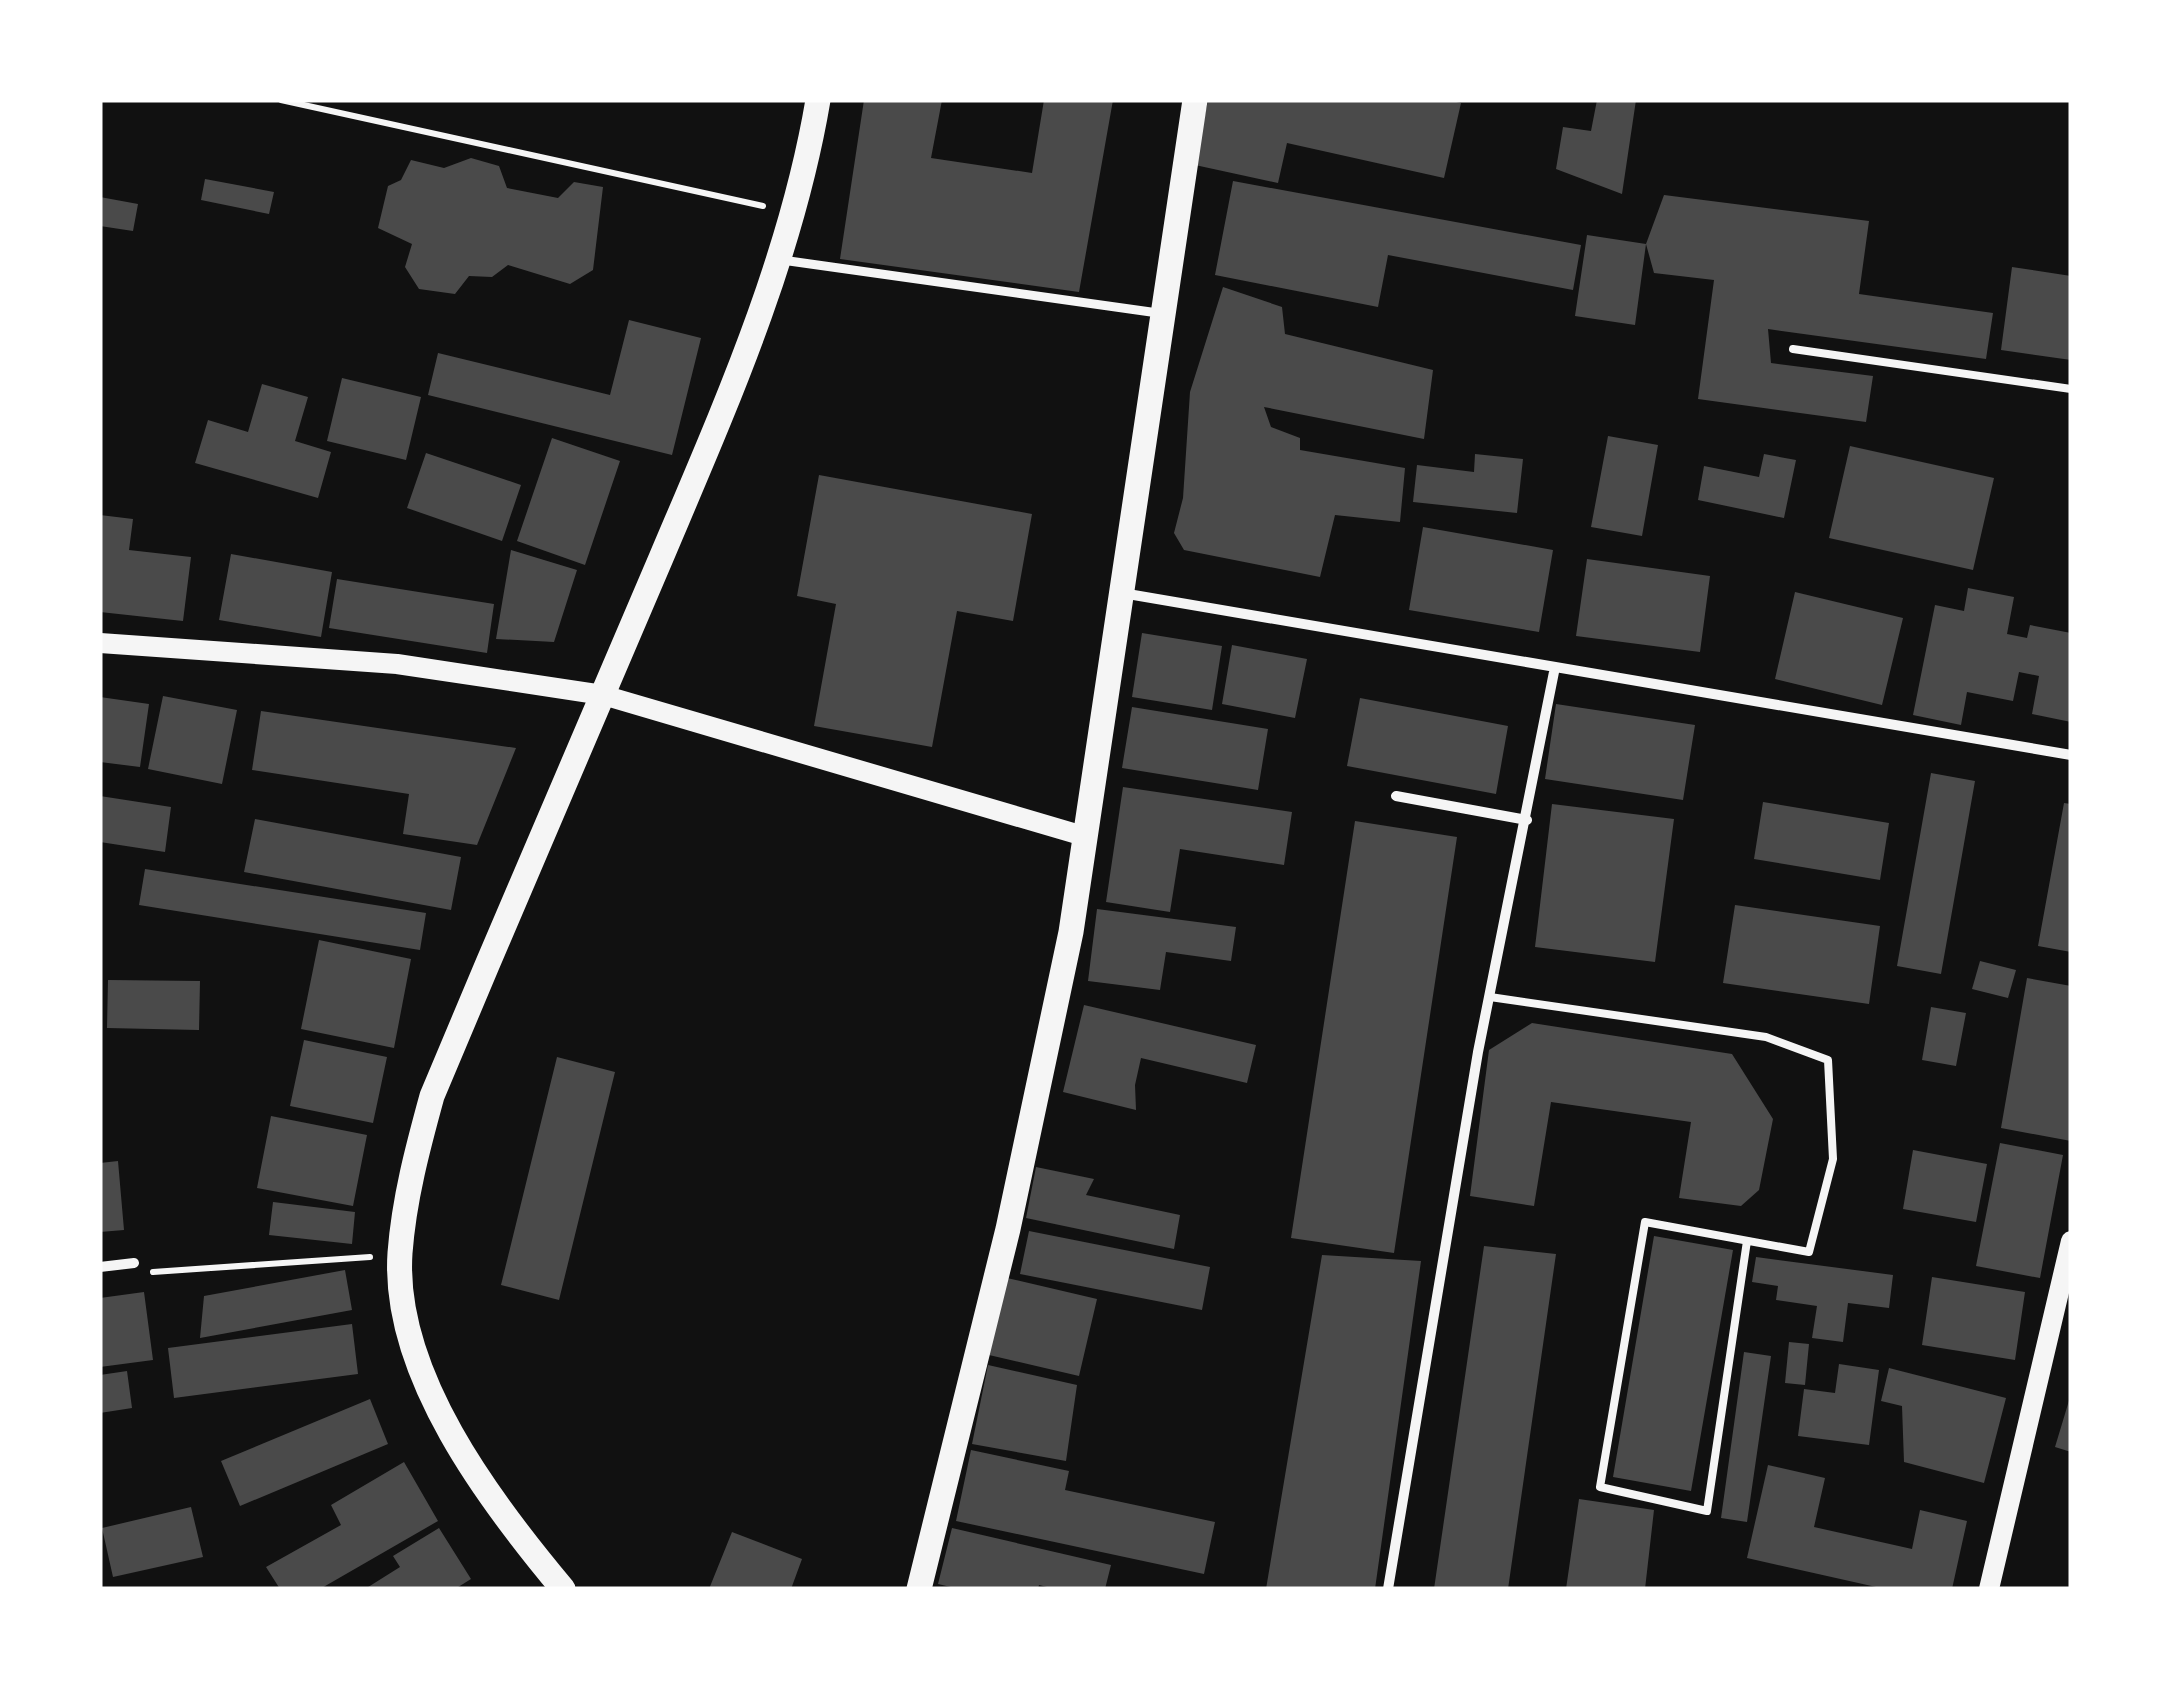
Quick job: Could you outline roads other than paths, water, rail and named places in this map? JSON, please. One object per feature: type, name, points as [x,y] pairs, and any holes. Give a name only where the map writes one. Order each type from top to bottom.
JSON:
[{"type":"main road","points":[[563,1589],[456,1446],[417,1354],[403,1305],[400,1255],[411,1175],[432,1096],[731,392],[780,260],[818,100]]},
{"type":"main road","points":[[919,1589],[1008,1228],[1071,932],[1195,100]]},
{"type":"main road","points":[[100,643],[397,664],[603,694],[1087,837]]},
{"type":"main road","points":[[1988,1589],[2071,1241]]},
{"type":"street","points":[[780,260],[1161,314]]},
{"type":"street","points":[[1122,593],[2071,755]]},
{"type":"street","points":[[1388,1589],[1490,997],[1555,667]]},
{"type":"street","points":[[1396,796],[1527,820]]},
{"type":"street","points":[[100,1267],[134,1264]]},
{"type":"lane","points":[[1793,349],[2071,389]]},
{"type":"lane","points":[[1490,997],[1766,1036],[1828,1060],[1833,1160],[1809,1252],[1645,1222],[1600,1487],[1707,1511],[1748,1241]]}]
